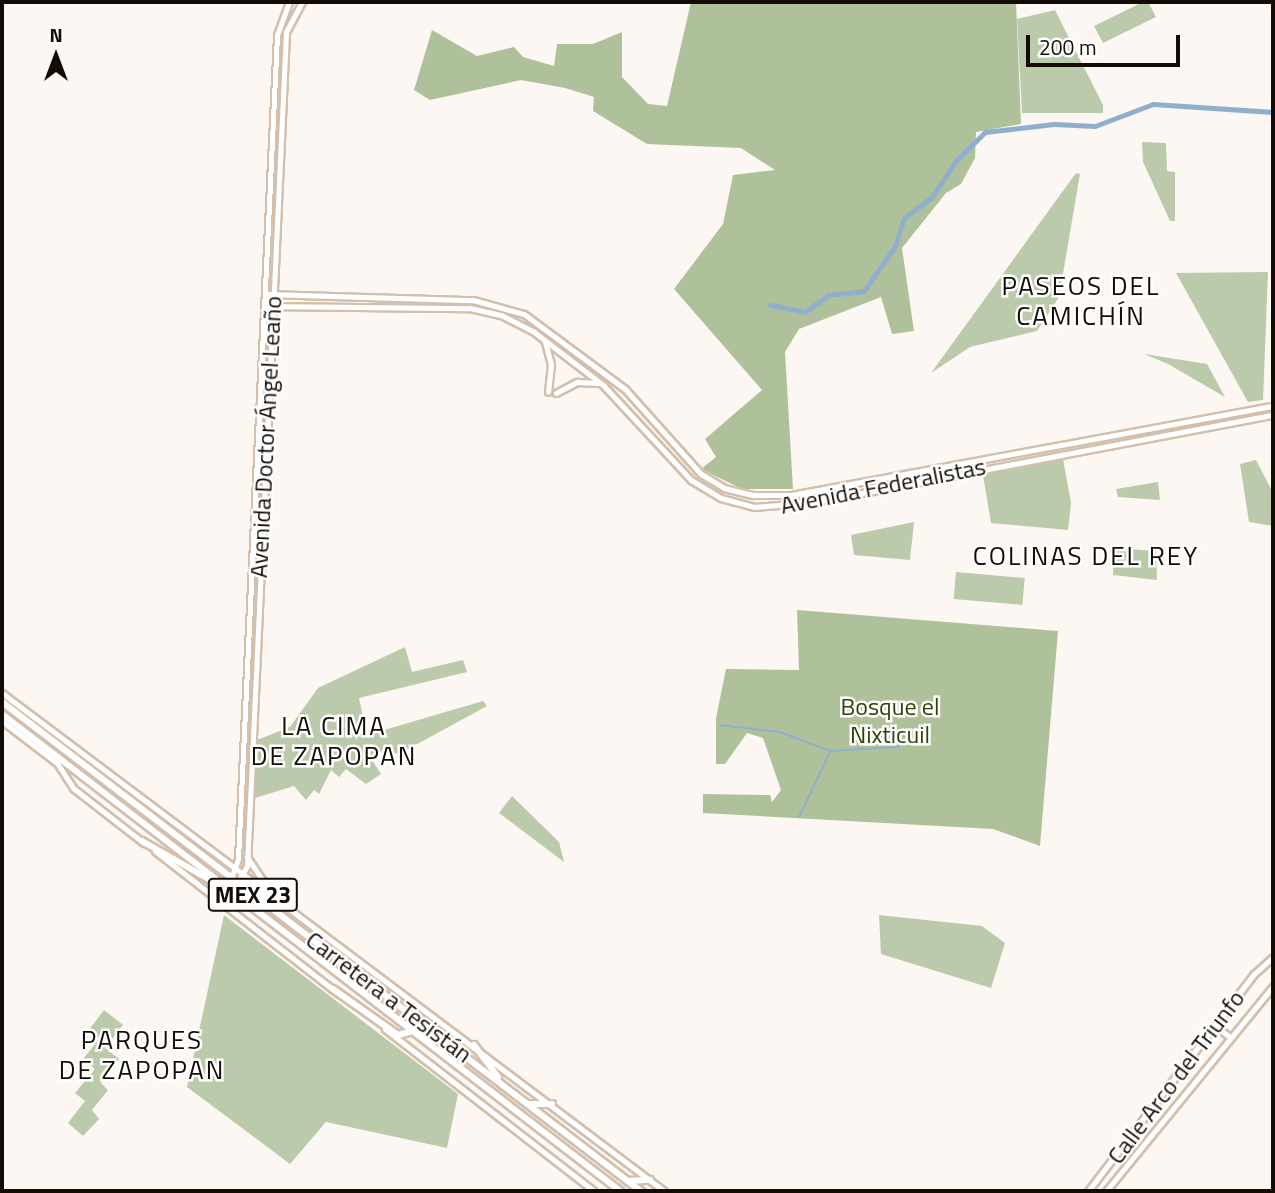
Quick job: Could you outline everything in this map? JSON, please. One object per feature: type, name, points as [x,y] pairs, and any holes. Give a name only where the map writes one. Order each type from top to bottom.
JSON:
[{"type":"main road","name":"Carretera a Tesistán","points":[[2,702],[46,732],[237,882],[641,1191]]},
{"type":"main road","name":"Carretera a Tesistán","points":[[2,714],[620,1191]]},
{"type":"main road","points":[[142,841],[212,886],[229,890]]},
{"type":"main road","points":[[333,989],[398,1035],[413,1031]]},
{"type":"main road","points":[[474,1045],[506,1086]]},
{"type":"main road","points":[[529,1104],[552,1104]]},
{"type":"main road","points":[[628,1181],[650,1180]]},
{"type":"street","name":"Avenida Doctor Ángel Leaño","points":[[240,874],[247,857],[270,370],[269,294],[278,28],[289,2]]},
{"type":"street","name":"Avenida Doctor Ángel Leaño","points":[[269,294],[286,33],[302,2]]},
{"type":"street","name":"Avenida Federalistas","points":[[269,294],[473,299],[524,314],[625,388],[701,474],[752,495],[790,495],[1273,406]]},
{"type":"street","name":"Avenida Doctor Ángel Leaño","points":[[240,874],[241,801],[262,369],[269,305]]},
{"type":"street","name":"Avenida Federalistas","points":[[269,305],[478,309],[513,320],[603,385],[691,480],[721,498],[754,507],[815,502],[1273,415]]},
{"type":"street","points":[[544,340],[551,364],[548,392]]},
{"type":"street","points":[[262,369],[270,370]]},
{"type":"street","points":[[556,393],[577,382],[603,385]]},
{"type":"street","points":[[2,693],[46,732],[240,874],[275,896],[664,1191]]},
{"type":"street","points":[[2,721],[57,763],[73,788],[594,1191]]},
{"type":"street","points":[[241,801],[249,801]]},
{"type":"street","points":[[247,857],[275,896]]},
{"type":"street","points":[[223,904],[240,874]]},
{"type":"street","name":"Calle Arco del Triunfo","points":[[1088,1191],[1215,1026],[1265,963],[1273,957]]},
{"type":"street","name":"Calle Arco del Triunfo","points":[[1106,1191],[1273,986]]},
{"type":"street","points":[[1215,1026],[1230,1037]]},
{"type":"green space","points":[[691,2],[1016,2],[1021,124],[976,132],[975,158],[961,184],[946,193],[902,248],[914,331],[892,334],[881,297],[799,329],[785,352],[793,489],[742,489],[701,469],[716,457],[705,439],[762,390],[674,289],[723,224],[733,175],[775,170],[741,148],[647,144],[593,111],[594,97],[565,88],[521,80],[430,100],[414,90],[432,30],[477,56],[514,47],[523,57],[554,66],[557,44],[593,44],[622,32],[622,77],[648,104],[667,106]]},
{"type":"green space","points":[[1148,2],[1156,17],[1103,43],[1094,26]]},
{"type":"green space","points":[[1055,10],[1103,105],[1103,113],[1022,113],[1017,19]]},
{"type":"green space","points":[[1142,142],[1166,143],[1167,171],[1175,172],[1175,221],[1170,221],[1143,162]]},
{"type":"green space","points":[[1076,173],[1080,174],[1059,297],[1037,331],[970,347],[931,373]]},
{"type":"green space","points":[[1268,272],[1263,400],[1248,402],[1176,273]]},
{"type":"green space","points":[[1144,354],[1207,364],[1225,397],[1168,364]]},
{"type":"green space","points":[[1063,459],[1071,503],[1068,530],[991,523],[983,475]]},
{"type":"green space","points":[[1256,460],[1273,493],[1273,526],[1249,522],[1240,464]]},
{"type":"green space","points":[[1158,482],[1160,500],[1118,497],[1116,489]]},
{"type":"green space","points":[[914,522],[910,560],[854,555],[851,535]]},
{"type":"green space","points":[[1114,548],[1156,551],[1157,580],[1113,575]]},
{"type":"green space","points":[[956,572],[1025,578],[1022,605],[954,599]]},
{"type":"green space","name":"Bosque el Nixticuil","points":[[797,610],[1058,631],[1040,846],[993,829],[703,813],[703,794],[770,795],[772,802],[781,790],[763,738],[747,733],[725,764],[716,764],[716,718],[726,669],[799,670]]},
{"type":"green space","name":"LA CIMA DE ZAPOPAN","points":[[405,647],[412,672],[463,660],[467,672],[359,698],[367,735],[483,701],[487,706],[399,754],[384,750],[370,757],[381,774],[366,784],[346,769],[339,777],[331,770],[319,794],[314,790],[306,800],[294,786],[255,798],[257,740],[290,727],[318,688]]},
{"type":"green space","points":[[512,796],[559,842],[564,862],[499,813]]},
{"type":"green space","points":[[224,915],[458,1094],[447,1148],[326,1122],[290,1164],[187,1087]]},
{"type":"green space","points":[[879,915],[982,926],[1005,943],[991,988],[881,954]]},
{"type":"green space","points":[[104,1010],[123,1025],[105,1048],[119,1059],[101,1083],[108,1090],[92,1110],[99,1119],[83,1136],[68,1123],[85,1101],[75,1093],[95,1069],[83,1059],[99,1039],[88,1031]]},
{"type":"waterway","points":[[770,305],[805,312],[828,295],[864,291],[895,246],[904,218],[931,198],[955,162],[985,132],[1054,124],[1095,126],[1153,104],[1273,112]]},
{"type":"waterway","points":[[720,725],[780,732],[830,751],[897,747],[926,734]]},
{"type":"waterway","points":[[799,817],[830,752]]},
{"type":"district","name":"PASEOS DEL CAMICHÍN","points":[[1081,301]]},
{"type":"district","name":"COLINAS DEL REY","points":[[1086,556]]},
{"type":"district","name":"LA CIMA DE ZAPOPAN","points":[[334,741]]},
{"type":"district","name":"PARQUES DE ZAPOPAN","points":[[142,1055]]}]
